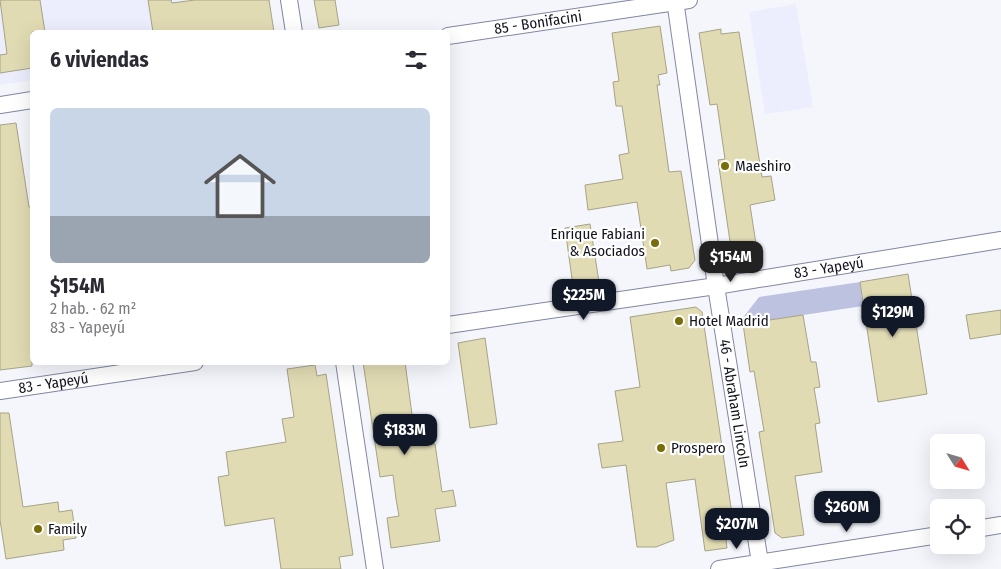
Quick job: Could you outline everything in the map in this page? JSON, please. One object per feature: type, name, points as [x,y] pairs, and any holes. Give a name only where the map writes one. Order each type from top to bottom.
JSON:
[{"type":"street","points":[[289,0],[294,30]]},
{"type":"street","name":"85 - Bonifacini","points":[[450,36],[680,1]]},
{"type":"street","name":"46 - Abraham Lincoln","points":[[680,1],[716,286],[760,566]]},
{"type":"street","points":[[0,105],[30,100]]},
{"type":"street","name":"83 - Yapeyú","points":[[450,325],[716,286],[1001,240]]},
{"type":"street","name":"83 - Yapeyú","points":[[0,391],[175,365]]},
{"type":"street","points":[[344,365],[375,569]]},
{"type":"street","points":[[985,528],[1001,525]]},
{"type":"street","points":[[719,569],[760,566],[930,536]]},
{"type":"shaded area","points":[[0,0],[269,0],[274,30],[30,30],[30,80],[0,85]]},
{"type":"shaded area","points":[[796,4],[813,107],[765,114],[749,12]]},
{"type":"shaded area","points":[[860,282],[863,306],[743,324],[742,319],[759,297]]},
{"type":"building","points":[[0,0],[40,0],[45,30],[30,30],[30,68],[0,73],[0,55],[7,54]]},
{"type":"building","points":[[148,0],[171,0],[172,3],[195,0],[269,0],[274,30],[153,30]]},
{"type":"building","points":[[314,0],[335,0],[339,25],[319,28]]},
{"type":"building","points":[[660,26],[667,73],[658,75],[660,85],[657,85],[669,172],[681,171],[695,260],[689,268],[671,271],[670,265],[647,269],[637,202],[588,210],[585,185],[623,179],[619,155],[629,153],[622,106],[616,106],[613,82],[619,81],[612,33]]},
{"type":"building","points":[[721,29],[721,34],[739,32],[762,177],[771,176],[775,200],[750,205],[758,257],[740,260],[732,255],[718,160],[725,159],[717,104],[710,105],[699,33]]},
{"type":"building","points":[[16,123],[30,207],[30,365],[32,366],[0,370],[0,125]]},
{"type":"building","points":[[590,224],[599,282],[573,286],[565,228]]},
{"type":"building","points":[[908,274],[927,394],[878,402],[860,282]]},
{"type":"building","points":[[696,307],[702,312],[732,514],[723,515],[727,548],[705,551],[695,479],[666,483],[674,540],[656,547],[637,547],[626,465],[602,468],[598,444],[623,441],[615,391],[640,387],[630,317]]},
{"type":"building","points":[[1001,310],[1001,334],[970,339],[966,315]]},
{"type":"building","points":[[803,315],[811,362],[816,362],[820,387],[814,388],[820,423],[815,424],[822,472],[795,476],[804,535],[782,538],[775,533],[759,432],[764,431],[754,371],[750,372],[743,324]]},
{"type":"building","points":[[485,338],[497,424],[470,428],[458,343]]},
{"type":"building","points":[[315,365],[317,376],[326,374],[353,555],[339,557],[341,569],[281,569],[274,518],[225,526],[218,477],[229,475],[226,452],[286,442],[282,419],[294,417],[287,369]]},
{"type":"building","points":[[363,365],[405,365],[413,422],[429,420],[432,444],[435,444],[442,492],[453,490],[456,506],[435,509],[440,541],[391,548],[387,518],[399,516],[393,475],[380,477]]},
{"type":"building","name":"Family","points":[[0,413],[9,413],[23,507],[58,502],[59,512],[72,510],[76,538],[63,540],[64,550],[6,559],[0,520]]},
{"type":"place","name":"Maeshiro","points":[[725,166]]},
{"type":"place","name":"Enrique Fabiani & Asociados","points":[[655,243]]},
{"type":"place","name":"Hotel Madrid","points":[[679,321]]},
{"type":"place","name":"Prospero","points":[[661,448]]},
{"type":"place","name":"Family","points":[[38,529]]}]
